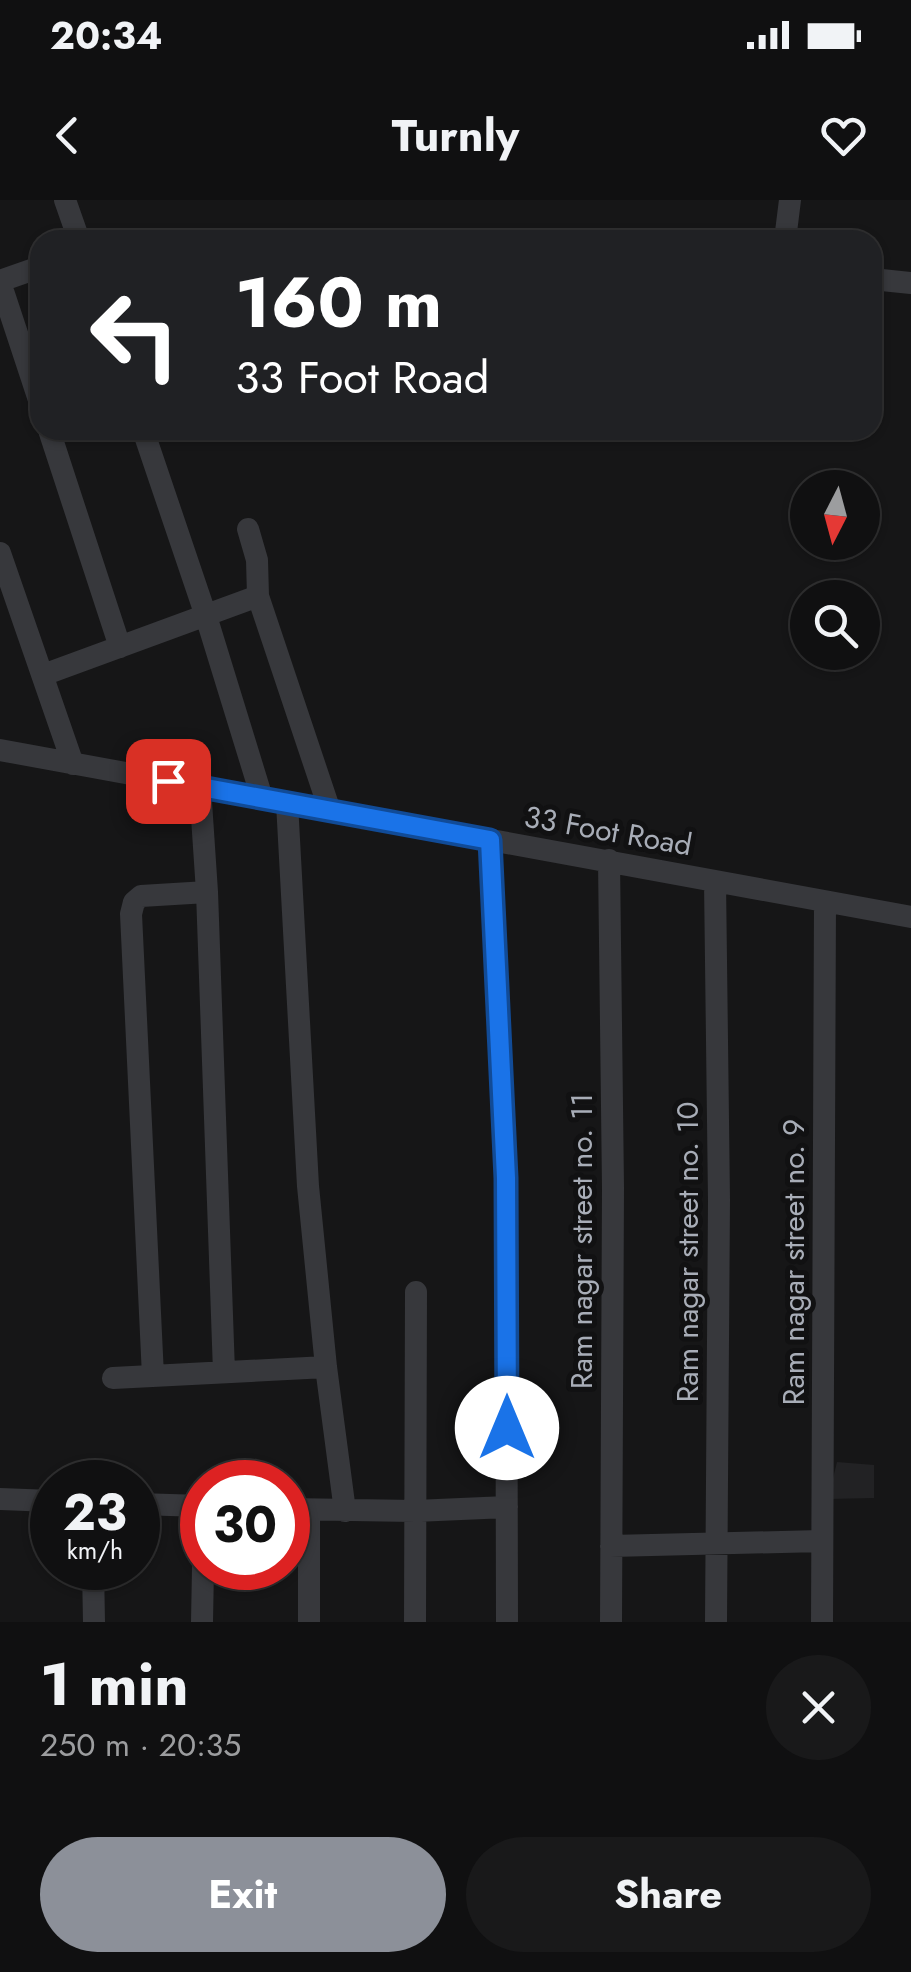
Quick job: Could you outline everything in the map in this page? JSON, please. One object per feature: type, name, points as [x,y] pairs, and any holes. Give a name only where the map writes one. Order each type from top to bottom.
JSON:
[{"type":"street","points":[[66,200],[76,230]]},
{"type":"street","points":[[786,230],[790,200]]},
{"type":"street","points":[[30,270],[0,281],[30,372]]},
{"type":"street","points":[[882,280],[911,284]]},
{"type":"street","points":[[52,440],[120,647]]},
{"type":"street","points":[[146,440],[262,798]]},
{"type":"street","points":[[248,529],[257,560],[258,596],[330,811]]},
{"type":"street","points":[[0,553],[74,764]]},
{"type":"street","points":[[42,675],[258,596]]},
{"type":"street","name":"33 Foot Road","points":[[0,750],[911,918]]},
{"type":"street","points":[[200,787],[224,1372]]},
{"type":"street","points":[[287,803],[308,1186],[345,1511]]},
{"type":"street","points":[[490,840],[506,1178],[507,1622]]},
{"type":"street","name":"Ram nagar street no. 11","points":[[610,860],[611,1622]]},
{"type":"street","name":"Ram nagar street no. 10","points":[[716,881],[716,1622]]},
{"type":"street","points":[[153,1376],[131,914],[134,902],[141,896],[207,892]]},
{"type":"street","name":"Ram nagar street no. 9","points":[[822,1622],[824,902]]},
{"type":"street","points":[[416,1292],[416,1622]]},
{"type":"street","points":[[113,1378],[326,1367]]},
{"type":"street","points":[[0,1499],[30,1500]]},
{"type":"street","points":[[310,1510],[507,1507]]},
{"type":"street","points":[[612,1546],[822,1541]]},
{"type":"street","points":[[93,1590],[94,1622]]},
{"type":"street","points":[[202,1622],[203,1590]]},
{"type":"street","points":[[306,1590],[309,1622]]},
{"type":"shaded area","points":[[837,1462],[874,1465],[874,1498],[828,1499]]},
{"type":"route","points":[[168,781],[490,840],[506,1178],[507,1428]]}]
